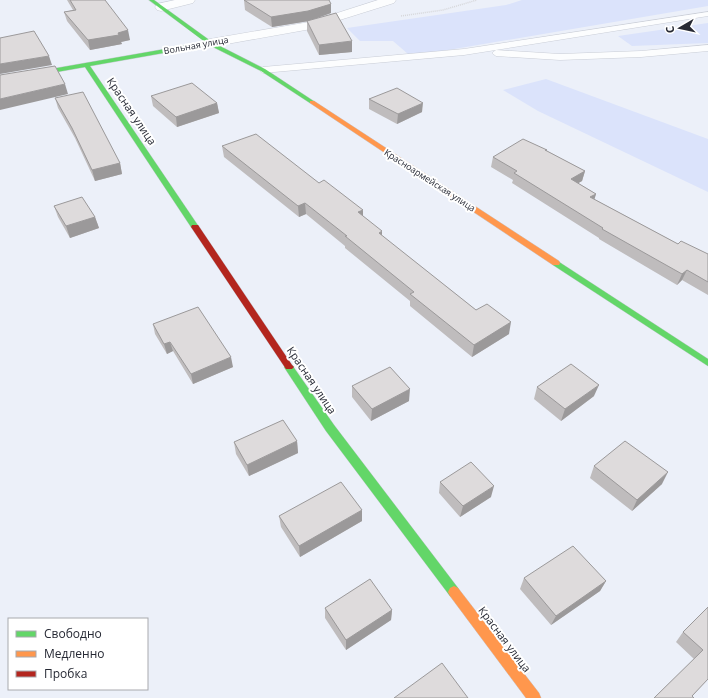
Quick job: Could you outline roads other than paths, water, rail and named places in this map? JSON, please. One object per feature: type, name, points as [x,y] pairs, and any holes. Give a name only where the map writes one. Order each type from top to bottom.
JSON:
[{"type":"street","points":[[156,4],[189,0]]},
{"type":"street","name":"Вольная улица","points":[[0,80],[311,25],[390,0]]},
{"type":"street","name":"Красноармейская улица","points":[[156,4],[210,43],[263,70],[708,363]]},
{"type":"street","name":"Красная улица","points":[[86,64],[330,428],[534,698]]},
{"type":"lane","points":[[263,70],[464,52],[708,14]]},
{"type":"lane","points":[[464,52],[560,57],[640,54],[708,48]]}]
